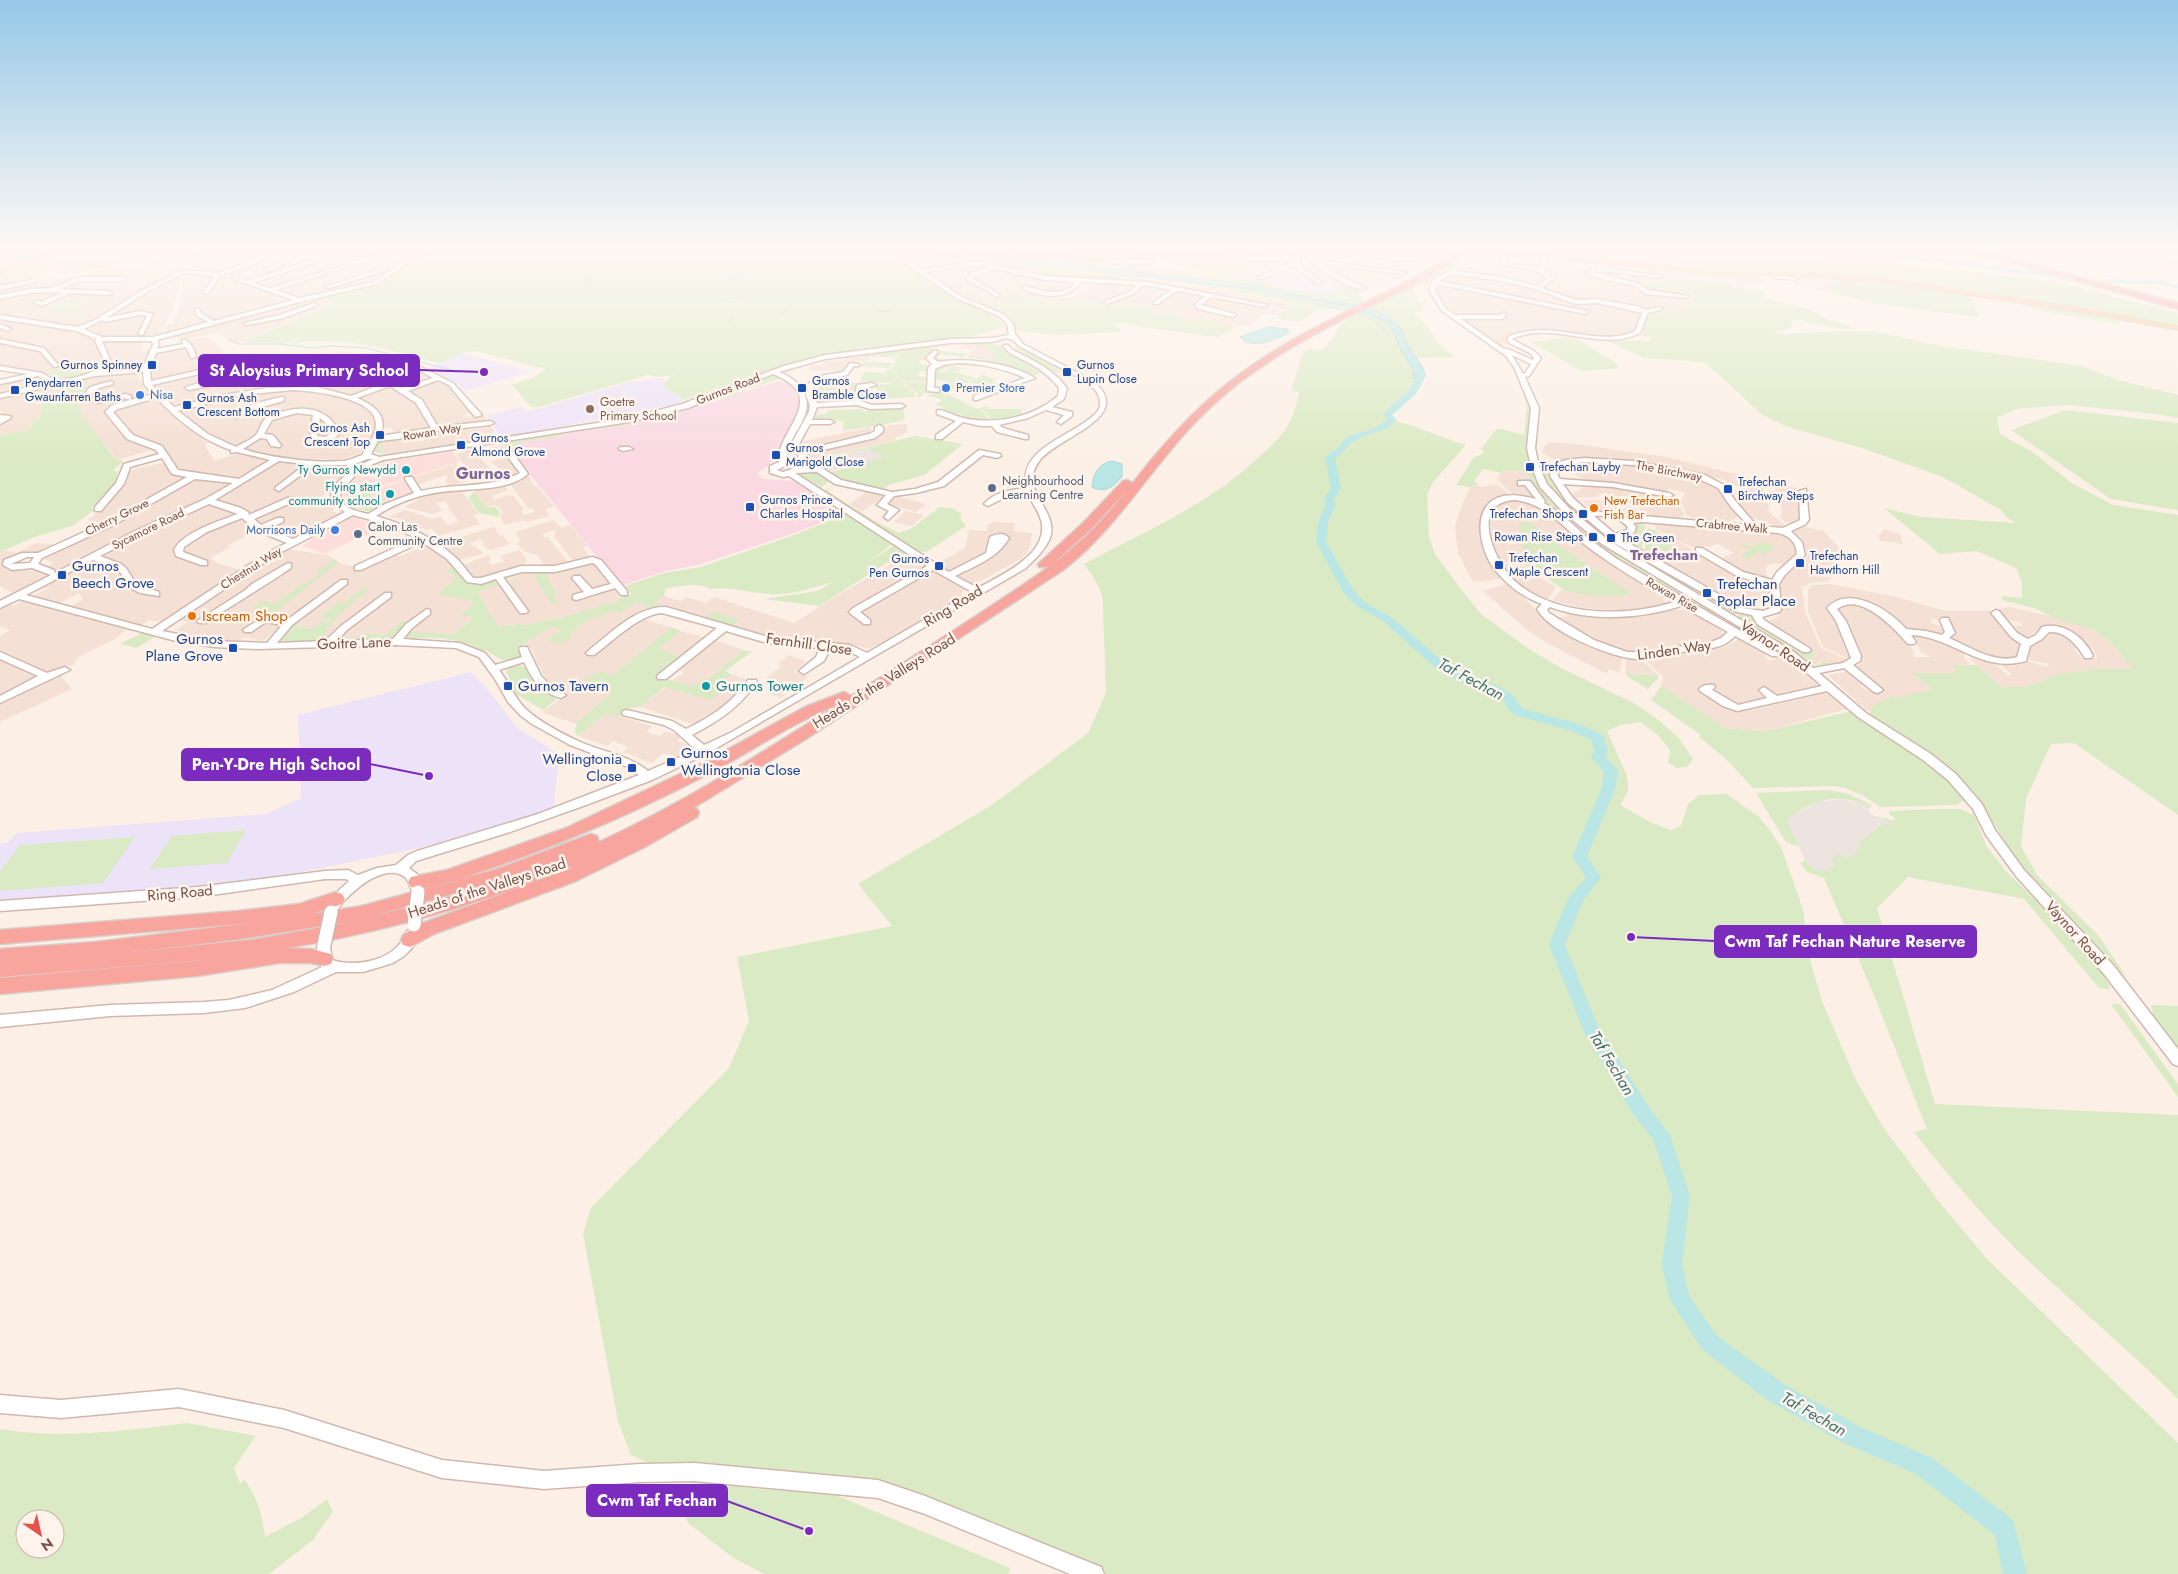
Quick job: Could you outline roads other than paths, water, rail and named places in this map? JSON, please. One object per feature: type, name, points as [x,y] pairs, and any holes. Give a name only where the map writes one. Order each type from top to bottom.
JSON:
[{"type":"highway","name":"Heads of the Valleys Road","points":[[0,956],[106,948],[304,923],[362,913],[502,874],[576,846],[640,818],[848,699],[977,622],[1073,555],[1104,529],[1162,452],[1219,393],[1251,368],[1338,317]]},
{"type":"highway","name":"Heads of the Valleys Road","points":[[0,970],[212,951],[294,940],[436,907],[501,887],[580,858],[638,830],[734,776],[848,699]]},
{"type":"highway","points":[[417,887],[523,851],[572,832],[707,768],[810,710],[848,699]]},
{"type":"highway","points":[[412,932],[427,929],[570,876],[638,843],[694,811],[830,723],[848,699]]},
{"type":"highway","points":[[0,937],[238,918],[334,906]]},
{"type":"highway","points":[[0,986],[197,968],[295,955],[327,957]]},
{"type":"main road","points":[[2121,317],[2178,328]]},
{"type":"street","points":[[3,317],[78,328],[101,339],[153,339],[229,317]]},
{"type":"street","points":[[96,322],[103,317]]},
{"type":"street","points":[[78,328],[118,317]]},
{"type":"street","points":[[141,334],[149,317]]},
{"type":"street","points":[[204,317],[212,322]]},
{"type":"street","points":[[222,319],[231,323],[248,325],[279,317]]},
{"type":"street","points":[[940,412],[961,420],[983,424],[994,423],[1045,408],[1059,399],[1064,392],[1059,382],[1009,350],[1008,346],[1014,337],[1010,323],[1004,317]]},
{"type":"street","name":"Vaynor Road","points":[[1453,317],[1512,360],[1535,408],[1531,448],[1534,466],[1544,485],[1567,511],[1587,528],[1630,558],[1783,650],[1812,671],[1874,723],[1926,757],[1952,777],[1978,807],[1990,832],[2020,874],[2094,952],[2178,1060]]},
{"type":"street","points":[[1521,376],[1527,375],[1538,358],[1532,352],[1511,342],[1511,337],[1530,332],[1551,331],[1616,338],[1638,332],[1643,317]]},
{"type":"street","points":[[0,326],[8,329]]},
{"type":"street","name":"Gurnos Road","points":[[360,467],[372,464],[377,460],[629,420],[692,404],[799,363],[845,354],[959,340],[992,340],[1003,336],[1014,337]]},
{"type":"street","name":"Ring Road","points":[[399,870],[412,858],[421,854],[508,829],[587,802],[704,751],[1023,566],[1039,552],[1045,542],[1048,525],[1032,490],[1029,476],[1032,465],[1038,458],[1099,415],[1104,400],[1102,392],[1090,381],[1025,346],[1014,337]]},
{"type":"street","points":[[95,374],[102,369],[107,360],[98,341],[101,339]]},
{"type":"street","points":[[153,339],[156,344],[147,370],[148,384],[172,410],[195,430],[220,445],[234,450],[277,459],[313,462],[351,462],[366,456],[373,456],[377,460]]},
{"type":"street","name":"Gurnos Road","points":[[992,340],[994,344],[1008,346]]},
{"type":"street","points":[[0,341],[42,349],[56,366]]},
{"type":"street","points":[[153,352],[185,342],[193,357]]},
{"type":"street","name":"Ring Road","points":[[1008,346],[1025,346]]},
{"type":"street","points":[[1500,350],[1507,350],[1534,363]]},
{"type":"street","points":[[935,352],[929,358],[936,364]]},
{"type":"street","points":[[148,384],[204,371],[301,361],[352,360],[375,364],[375,375]]},
{"type":"street","points":[[335,372],[352,360]]},
{"type":"street","points":[[407,362],[451,384],[478,415]]},
{"type":"street","points":[[936,390],[930,389],[932,383],[931,368],[936,364],[978,363],[1031,378]]},
{"type":"street","points":[[857,365],[852,364],[845,374],[814,380],[808,390],[814,405],[809,422],[794,445],[795,450],[801,453],[872,436],[879,432],[879,427]]},
{"type":"street","points":[[0,368],[40,374],[55,383]]},
{"type":"street","points":[[0,396],[95,374],[147,370]]},
{"type":"street","points":[[189,388],[271,375],[335,372],[375,375],[419,402],[436,429]]},
{"type":"street","points":[[773,372],[795,384],[805,403],[804,413],[783,452],[783,464]]},
{"type":"street","points":[[0,382],[40,374]]},
{"type":"street","points":[[977,398],[1031,378],[1048,374]]},
{"type":"street","points":[[402,390],[439,378]]},
{"type":"street","points":[[111,383],[94,387],[88,392],[86,398],[98,401],[158,396]]},
{"type":"street","points":[[351,398],[390,384]]},
{"type":"street","points":[[857,403],[859,386],[872,386]]},
{"type":"street","points":[[172,410],[233,394],[296,389],[336,393],[351,398],[374,411],[380,422],[378,433],[366,456]]},
{"type":"street","points":[[256,406],[265,391]]},
{"type":"street","points":[[131,397],[115,406],[109,412],[130,437],[158,448],[175,472],[240,481]]},
{"type":"street","points":[[233,416],[256,406],[281,399]]},
{"type":"street","points":[[814,405],[857,403],[866,404],[870,407],[901,406]]},
{"type":"street","points":[[1045,408],[1069,414],[1060,422]]},
{"type":"street","points":[[234,450],[259,436],[267,422],[281,414],[298,411],[317,414]]},
{"type":"street","points":[[0,417],[7,418],[0,422]]},
{"type":"street","points":[[939,437],[961,420]]},
{"type":"street","points":[[809,422],[830,422]]},
{"type":"street","name":"Rowan Way","points":[[374,439],[490,423]]},
{"type":"street","points":[[994,423],[1000,430],[1025,437]]},
{"type":"street","points":[[259,436],[270,438],[277,445]]},
{"type":"street","points":[[369,517],[399,500],[419,494],[505,482],[524,474],[524,471],[508,452]]},
{"type":"street","points":[[978,592],[948,576],[792,469],[783,464],[775,466],[773,471],[780,474],[792,469],[818,470],[838,482],[892,494],[916,491],[940,484],[982,452],[998,456]]},
{"type":"street","points":[[792,469],[803,457],[801,453]]},
{"type":"street","points":[[98,509],[120,484],[128,466],[163,455]]},
{"type":"street","name":"Sycamore Road","points":[[0,605],[138,533],[208,501],[277,459]]},
{"type":"street","name":"The Birchway","points":[[1557,481],[1553,470],[1563,462],[1591,459],[1685,473],[1710,479],[1723,488],[1735,506],[1754,528]]},
{"type":"street","points":[[280,488],[313,462]]},
{"type":"street","points":[[351,462],[352,466],[360,467]]},
{"type":"street","points":[[360,467],[340,486],[335,495],[339,504],[352,512],[396,527],[421,539],[453,560],[470,580],[477,582],[525,569],[555,570],[592,560],[598,562],[624,593]]},
{"type":"street","name":"Cherry Grove","points":[[51,572],[33,566],[12,567],[7,565],[7,562],[16,557],[29,554],[39,556],[109,524],[194,476]]},
{"type":"street","points":[[409,478],[419,494]]},
{"type":"street","points":[[1557,481],[1613,485],[1669,495]]},
{"type":"street","points":[[1557,481],[1570,500],[1614,537],[1734,607],[1756,614],[1776,610],[1774,584],[1780,574],[1798,559],[1802,550],[1796,539],[1784,531]]},
{"type":"street","points":[[1521,483],[1528,483],[1541,501],[1540,504],[1518,498],[1498,501],[1490,507],[1485,525],[1486,542],[1495,564],[1502,574],[1518,588],[1548,603],[1590,612],[1622,614],[1655,611],[1683,602]]},
{"type":"street","points":[[988,504],[992,499],[1015,492],[1032,490]]},
{"type":"street","name":"Crabtree Walk","points":[[1628,521],[1642,519],[1784,531],[1803,522],[1805,519],[1803,491]]},
{"type":"street","points":[[888,517],[895,510],[881,505],[892,494]]},
{"type":"street","points":[[204,563],[179,554],[180,546],[204,530],[290,500]]},
{"type":"street","points":[[208,501],[230,506],[247,516],[260,529],[293,542]]},
{"type":"street","name":"Rowan Rise","points":[[1540,504],[1554,513],[1592,546],[1773,655]]},
{"type":"street","points":[[1554,513],[1567,511]]},
{"type":"street","name":"Chestnut Way","points":[[154,632],[229,581],[293,542],[352,512]]},
{"type":"street","points":[[1587,515],[1606,513],[1619,516],[1628,521],[1632,527],[1631,531],[1614,537]]},
{"type":"street","points":[[260,529],[280,520]]},
{"type":"street","points":[[1587,528],[1600,526]]},
{"type":"street","points":[[358,568],[421,539]]},
{"type":"street","points":[[1700,550],[1740,574],[1774,584]]},
{"type":"street","points":[[948,576],[990,553]]},
{"type":"street","points":[[33,566],[39,556]]},
{"type":"street","points":[[93,557],[118,566],[123,570],[133,586],[156,594]]},
{"type":"street","points":[[229,581],[255,586],[263,583],[288,566]]},
{"type":"street","points":[[867,622],[854,612],[934,566]]},
{"type":"street","points":[[498,576],[523,611]]},
{"type":"street","points":[[577,578],[590,593]]},
{"type":"street","points":[[270,645],[289,623],[344,582]]},
{"type":"street","points":[[576,598],[617,585]]},
{"type":"street","points":[[202,621],[229,603],[251,592],[255,586]]},
{"type":"street","name":"Goitre Lane","points":[[18,596],[154,632],[201,642],[238,646],[396,642],[457,645],[482,655],[512,700],[536,722],[574,744],[632,764],[648,777]]},
{"type":"street","points":[[328,644],[344,628],[388,596]]},
{"type":"street","points":[[1812,671],[1846,665],[1856,659],[1841,622],[1832,611],[1834,605],[1848,601],[1862,604],[1884,614],[1911,642]]},
{"type":"street","name":"Linden Way","points":[[1548,603],[1542,609],[1545,615],[1599,646],[1624,655],[1642,656],[1681,648],[1711,646],[1726,640],[1733,632]]},
{"type":"street","name":"Fernhill Close","points":[[591,653],[644,613],[666,610],[767,640],[856,650],[868,656]]},
{"type":"street","points":[[396,642],[404,630],[427,612]]},
{"type":"street","points":[[1756,614],[1760,622],[1805,648]]},
{"type":"street","points":[[1996,614],[2014,634],[2027,643]]},
{"type":"street","points":[[248,630],[264,619],[289,623]]},
{"type":"street","points":[[1942,622],[1950,633],[1942,638]]},
{"type":"street","points":[[2004,623],[2017,624]]},
{"type":"street","points":[[662,677],[725,627]]},
{"type":"street","points":[[1903,632],[1928,633],[1994,660],[2015,662],[2022,659],[2027,643],[2037,638],[2043,631],[2053,629],[2074,638],[2086,648],[2088,656]]},
{"type":"street","points":[[809,672],[820,659],[826,646]]},
{"type":"street","points":[[493,669],[526,653],[541,683],[547,690],[561,695]]},
{"type":"street","points":[[0,655],[46,676]]},
{"type":"street","points":[[1994,660],[2007,673]]},
{"type":"street","points":[[1846,665],[1872,687]]},
{"type":"street","points":[[0,700],[46,676],[65,670]]},
{"type":"street","points":[[685,734],[726,712],[742,697],[752,682]]},
{"type":"street","points":[[1710,687],[1704,689],[1727,704],[1738,708],[1830,687]]},
{"type":"street","points":[[1764,690],[1776,700]]},
{"type":"street","points":[[627,714],[668,723],[685,734],[704,751]]},
{"type":"street","points":[[0,1021],[130,1009],[212,1007],[260,1000],[297,987],[327,957],[334,906],[345,888],[356,880],[376,872],[399,870],[408,873],[417,887],[412,932],[401,950],[380,962],[363,968],[346,970],[327,957]]},
{"type":"street","name":"Ring Road","points":[[0,906],[198,892],[325,875],[348,874],[356,880]]},
{"type":"street","points":[[0,1404],[61,1410],[179,1398],[284,1419],[442,1469],[544,1480],[640,1473],[695,1472],[878,1489],[926,1505],[1094,1574]]},
{"type":"water","points":[[1377,317],[1388,317],[1401,329],[1407,344],[1423,368],[1425,375],[1422,381],[1413,378],[1414,371],[1392,329],[1385,321]]},
{"type":"water","points":[[1268,327],[1288,329],[1289,333],[1271,341],[1257,343],[1250,343],[1240,337]]},
{"type":"water","points":[[1112,461],[1122,464],[1122,477],[1109,488],[1101,490],[1092,487],[1097,470]]},
{"type":"waterway","points":[[729,322],[731,317]]},
{"type":"waterway","points":[[1369,317],[1378,322],[1390,337]]},
{"type":"waterway","points":[[730,323],[734,325]]},
{"type":"waterway","points":[[227,339],[238,344],[280,344],[314,348],[330,346],[366,348],[452,370],[453,372]]},
{"type":"waterway","name":"Taf Fechan","points":[[1415,364],[1420,379],[1413,392],[1387,415],[1392,420],[1379,430],[1351,439],[1341,451],[1330,457],[1336,489],[1328,500],[1331,504],[1323,522],[1321,542],[1347,590],[1359,603],[1387,619],[1442,667],[1464,679],[1497,690],[1512,701],[1511,705],[1519,712],[1574,727],[1598,738],[1601,752],[1598,757],[1611,771],[1608,790],[1579,857],[1594,877],[1576,898],[1557,945],[1591,1029],[1640,1109],[1661,1135],[1681,1196],[1672,1264],[1680,1300],[1710,1343],[1774,1391],[1852,1435],[1924,1466],[2005,1528],[2015,1574]]},
{"type":"place","name":"Gurnos Spinney","points":[[152,365]]},
{"type":"place","name":"St Aloysius Primary School","points":[[484,372]]},
{"type":"place","name":"Gurnos Lupin Close","points":[[1067,372]]},
{"type":"place","name":"Gurnos Bramble Close","points":[[802,388]]},
{"type":"place","name":"Premier Store","points":[[946,388]]},
{"type":"place","name":"Penydarren Gwaunfarren Baths","points":[[15,390]]},
{"type":"place","name":"Nisa","points":[[140,395]]},
{"type":"place","name":"Gurnos Ash Crescent Bottom","points":[[187,405]]},
{"type":"place","name":"Goetre Primary School","points":[[590,409]]},
{"type":"place","name":"Gurnos Ash Crescent Top","points":[[380,435]]},
{"type":"place","name":"Gurnos Almond Grove","points":[[461,445]]},
{"type":"place","name":"Gurnos Marigold Close","points":[[776,455]]},
{"type":"place","name":"Trefechan Layby","points":[[1530,467]]},
{"type":"place","name":"Ty Gurnos Newydd","points":[[406,470]]},
{"type":"place","name":"Neighbourhood Learning Centre","points":[[992,488]]},
{"type":"place","name":"Trefechan Birchway Steps","points":[[1728,489]]},
{"type":"place","name":"Flying start community school","points":[[390,494]]},
{"type":"place","name":"Gurnos Prince Charles Hospital","points":[[750,507]]},
{"type":"place","name":"New Trefechan Fish Bar","points":[[1594,508]]},
{"type":"place","name":"Trefechan Shops","points":[[1583,514]]},
{"type":"place","name":"Morrisons Daily","points":[[335,530]]},
{"type":"place","name":"Calon Las Community Centre","points":[[358,534]]},
{"type":"place","name":"Rowan Rise Steps","points":[[1593,537]]},
{"type":"place","name":"The Green","points":[[1611,538]]},
{"type":"place","name":"Trefechan Hawthorn Hill","points":[[1800,563]]},
{"type":"place","name":"Trefechan Maple Crescent","points":[[1499,565]]},
{"type":"place","name":"Gurnos Pen Gurnos","points":[[939,566]]},
{"type":"place","name":"Gurnos Beech Grove","points":[[62,575]]},
{"type":"place","name":"Trefechan Poplar Place","points":[[1707,593]]},
{"type":"place","name":"Iscream Shop","points":[[192,616]]},
{"type":"place","name":"Gurnos Plane Grove","points":[[233,648]]},
{"type":"place","name":"Gurnos Tavern","points":[[508,686]]},
{"type":"place","name":"Gurnos Tower","points":[[706,686]]},
{"type":"place","name":"Gurnos Wellingtonia Close","points":[[671,762]]},
{"type":"place","name":"Wellingtonia Close","points":[[632,768]]},
{"type":"place","name":"Pen-Y-Dre High School","points":[[429,776]]},
{"type":"place","name":"Cwm Taf Fechan Nature Reserve","points":[[1631,937]]},
{"type":"place","name":"Cwm Taf Fechan","points":[[809,1531]]},
{"type":"district","name":"Gurnos","points":[[483,473]]},
{"type":"district","name":"Trefechan","points":[[1664,555]]}]
